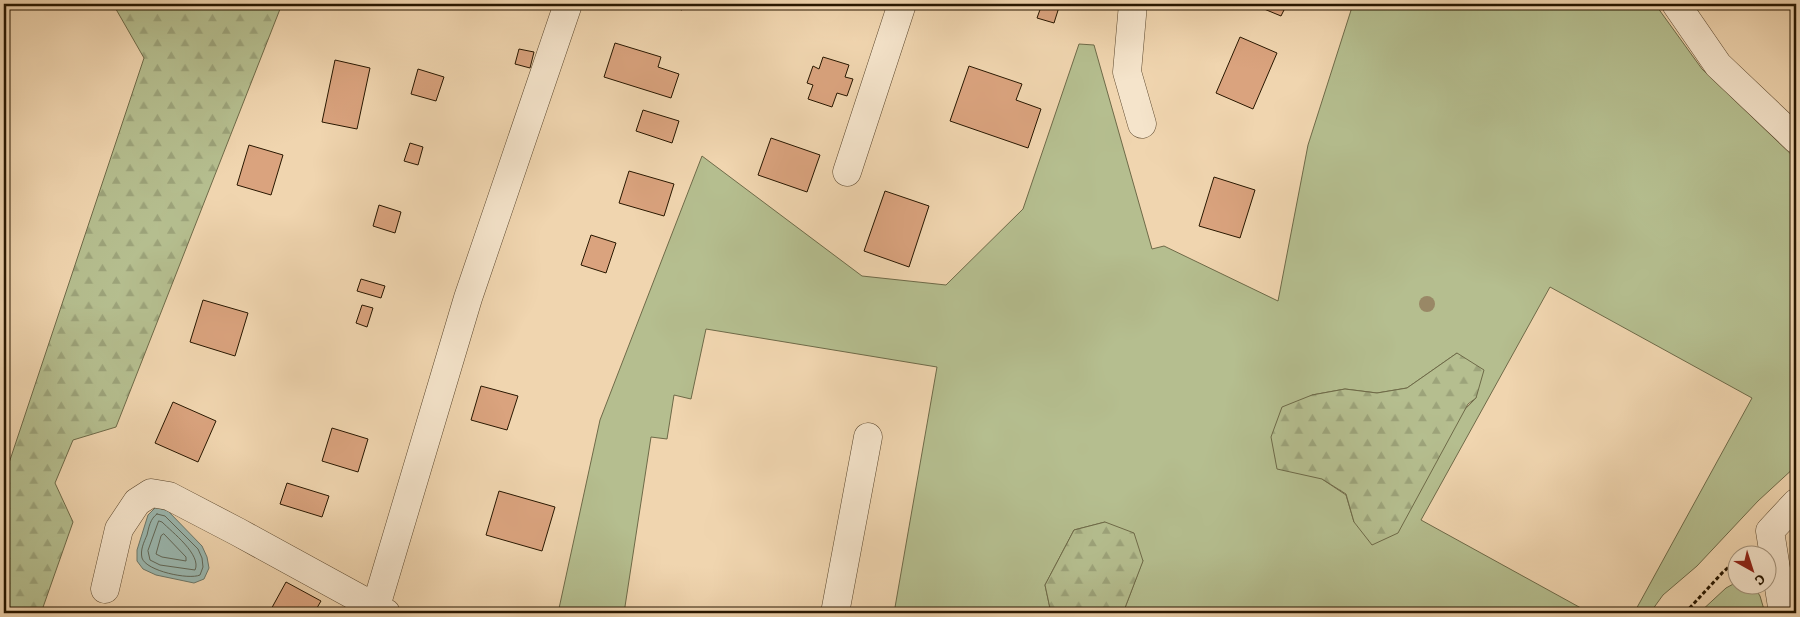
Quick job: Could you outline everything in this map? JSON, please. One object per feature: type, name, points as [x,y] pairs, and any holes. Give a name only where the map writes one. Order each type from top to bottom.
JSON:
[{"type":"street","points":[[105,589],[119,529],[137,502],[151,493],[169,496],[379,611],[468,298],[568,4]]},
{"type":"street","points":[[847,172],[902,4]]},
{"type":"street","points":[[1133,4],[1127,72],[1142,124]]},
{"type":"street","points":[[1676,4],[1718,65],[1796,139]]},
{"type":"street","points":[[835,613],[868,437]]},
{"type":"street","points":[[1783,613],[1770,530],[1796,503]]},
{"type":"path","points":[[1685,613],[1728,568]]},
{"type":"green space","points":[[113,4],[282,4],[116,427],[73,440],[55,483],[73,522],[41,613],[4,613],[4,478],[144,58]]},
{"type":"green space","points":[[1353,4],[1655,4],[1702,69],[1796,159],[1796,466],[1758,501],[1697,566],[1663,595],[1650,613],[1634,613],[1752,398],[1550,287],[1421,520],[1590,613],[1123,613],[1143,560],[1105,522],[1074,530],[1045,585],[1051,613],[894,613],[937,367],[706,329],[691,399],[674,395],[667,439],[651,437],[624,613],[558,613],[600,420],[702,156],[862,276],[946,285],[1023,209],[1079,44],[1094,45],[1152,249],[1164,246],[1278,301],[1308,145]],"holes":[[[1457,353],[1476,398],[1354,522],[1346,495],[1322,479],[1312,395],[1345,389],[1377,393],[1407,388]]]},
{"type":"green space","points":[[1457,353],[1484,370],[1476,398],[1468,404],[1398,533],[1372,545],[1354,522],[1346,494],[1322,479],[1277,469],[1271,437],[1282,407],[1312,395],[1345,389],[1377,393],[1407,388]]},
{"type":"green space","points":[[1105,522],[1134,533],[1143,561],[1123,613],[1051,613],[1045,585],[1074,530]]},
{"type":"green space","points":[[1728,587],[1728,594],[1759,594],[1765,613],[1699,613]]},
{"type":"water","points":[[156,507],[168,511],[202,546],[209,568],[204,579],[194,583],[156,575],[143,569],[137,561],[137,550],[148,515]]},
{"type":"building","points":[[662,4],[683,4],[682,10]]},
{"type":"building","points":[[1042,4],[1060,4],[1054,23],[1037,18]]},
{"type":"building","points":[[1252,4],[1287,4],[1281,16]]},
{"type":"building","points":[[1240,37],[1277,53],[1253,109],[1216,93]]},
{"type":"building","points":[[615,43],[661,57],[658,67],[679,74],[671,98],[604,77]]},
{"type":"building","points":[[519,49],[534,52],[530,68],[515,64]]},
{"type":"building","points":[[823,57],[849,65],[845,77],[853,79],[847,96],[837,93],[832,107],[808,99],[813,85],[807,83],[813,66],[819,69]]},
{"type":"building","points":[[335,60],[370,68],[357,129],[322,122]]},
{"type":"building","points":[[969,66],[1022,84],[1016,100],[1041,109],[1028,148],[950,121]]},
{"type":"building","points":[[418,69],[444,77],[436,101],[411,94]]},
{"type":"building","points":[[643,110],[679,121],[672,143],[636,131]]},
{"type":"building","points":[[771,138],[820,155],[807,192],[758,175]]},
{"type":"building","points":[[410,143],[423,147],[418,165],[404,161]]},
{"type":"building","points":[[249,145],[283,155],[271,195],[237,185]]},
{"type":"building","points":[[629,171],[674,184],[664,216],[619,203]]},
{"type":"building","points":[[1214,177],[1255,190],[1240,238],[1199,226]]},
{"type":"building","points":[[885,191],[929,206],[909,267],[864,251]]},
{"type":"building","points":[[379,205],[401,212],[395,233],[373,226]]},
{"type":"building","points":[[591,235],[616,243],[606,273],[581,265]]},
{"type":"building","points":[[361,279],[385,286],[381,298],[357,291]]},
{"type":"building","points":[[203,300],[248,313],[235,356],[190,342]]},
{"type":"building","points":[[362,305],[373,308],[367,327],[356,323]]},
{"type":"building","points":[[481,386],[518,396],[507,430],[471,420]]},
{"type":"building","points":[[173,402],[216,421],[198,462],[155,443]]},
{"type":"building","points":[[332,428],[368,439],[358,472],[322,461]]},
{"type":"building","points":[[287,483],[329,496],[322,517],[280,504]]},
{"type":"building","points":[[499,491],[555,507],[542,551],[486,535]]},
{"type":"building","points":[[286,582],[321,601],[314,613],[269,613]]}]
